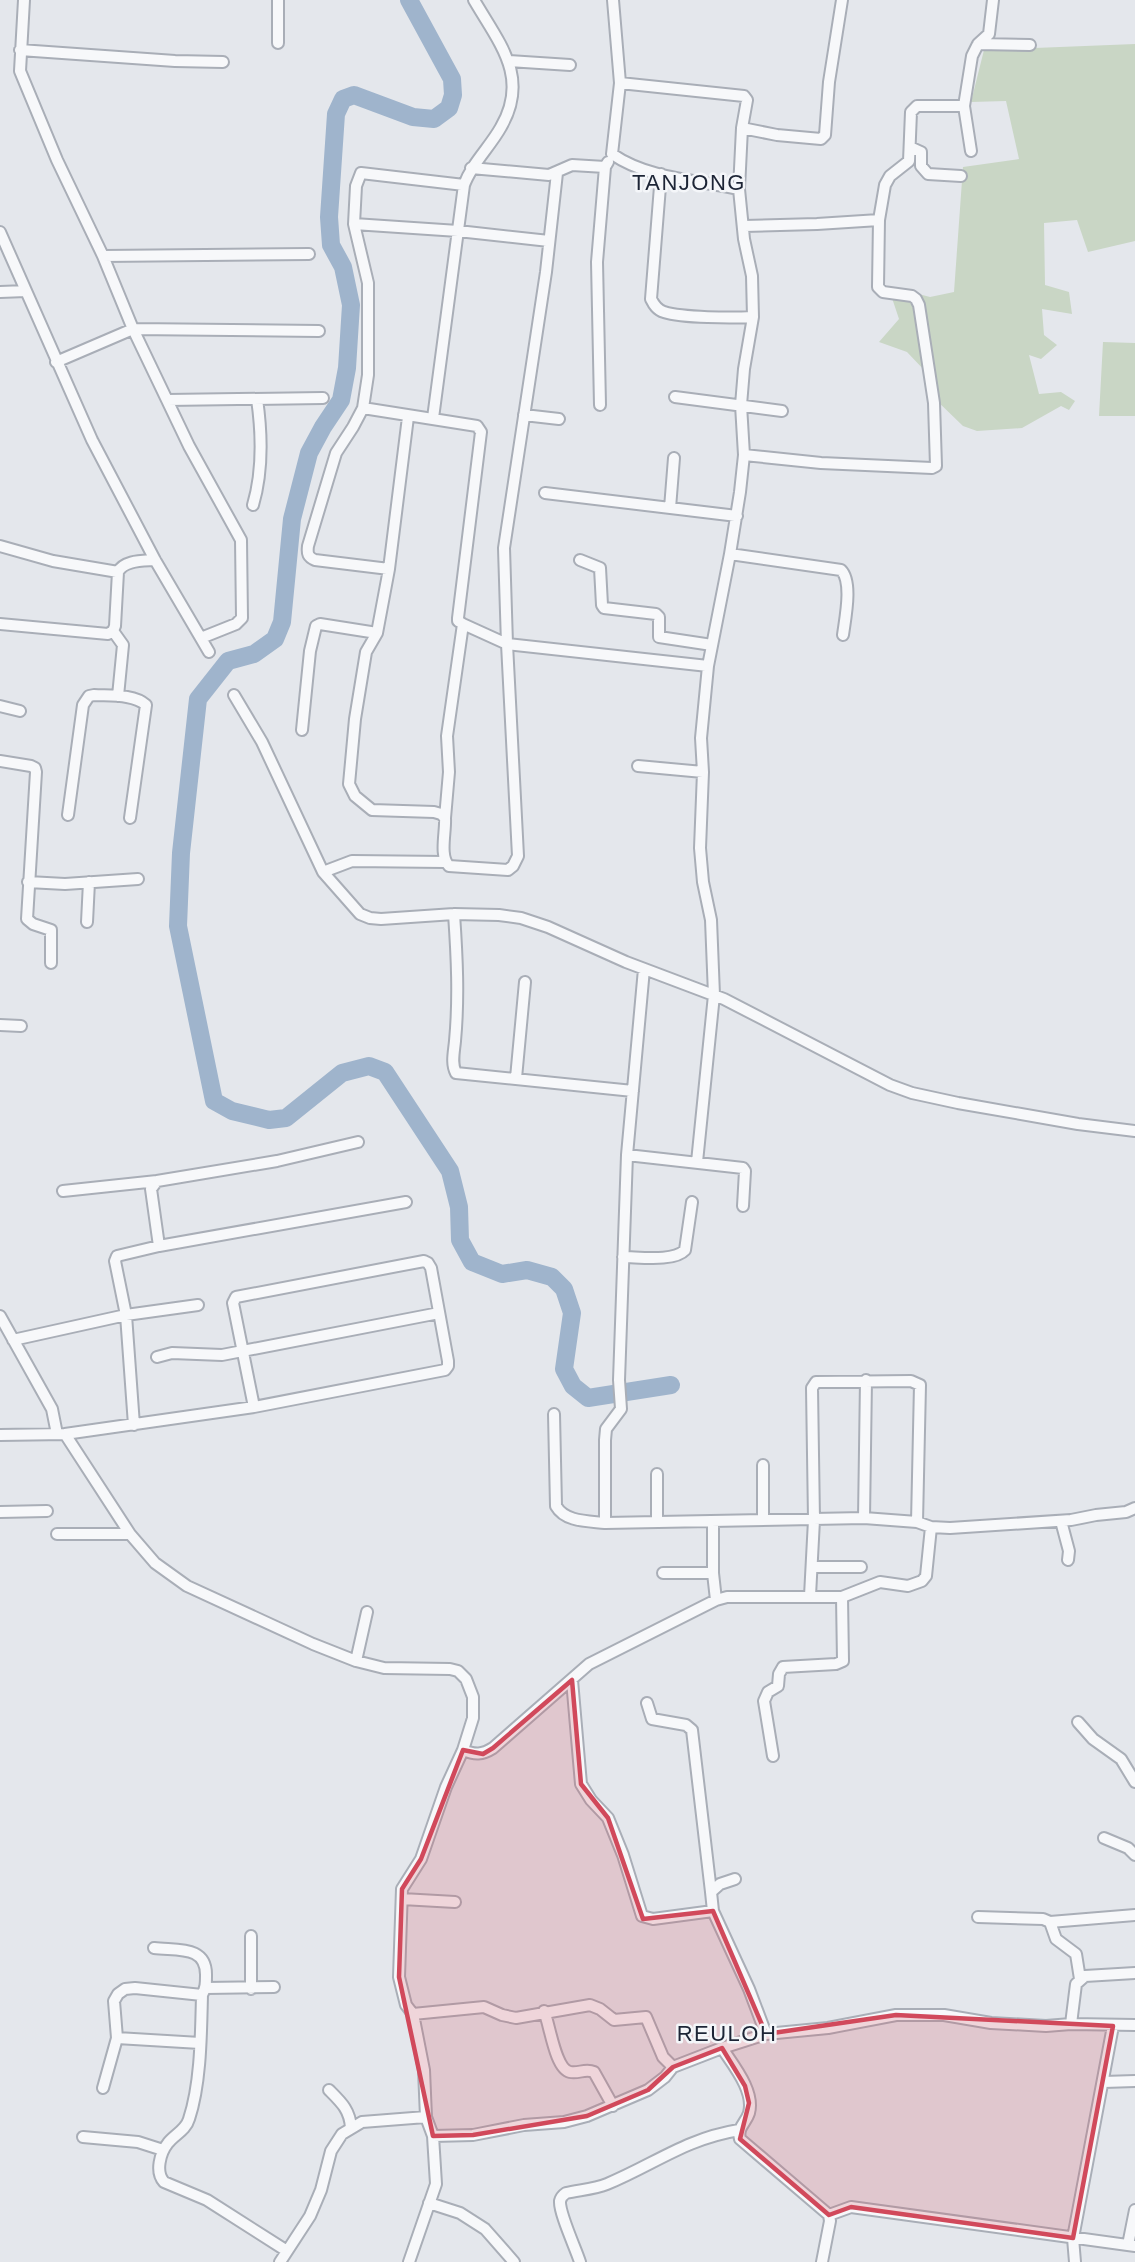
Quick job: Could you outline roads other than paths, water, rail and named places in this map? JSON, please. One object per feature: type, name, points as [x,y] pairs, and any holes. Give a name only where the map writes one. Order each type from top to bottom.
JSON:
[{"type":"street","points":[[24,0],[20,50],[20,71],[24,81],[57,160],[103,256],[133,329],[189,446],[241,540],[242,618],[236,624],[201,638]]},
{"type":"street","points":[[278,0],[278,43]]},
{"type":"street","points":[[433,417],[464,185],[471,168],[501,127],[509,108],[514,83],[508,61],[474,0]]},
{"type":"street","points":[[600,405],[597,262],[605,167],[612,154],[620,83],[613,0]]},
{"type":"street","points":[[742,128],[777,135],[824,138],[829,82],[842,0]]},
{"type":"street","points":[[971,151],[964,106],[971,60],[978,44],[989,34],[993,0]]},
{"type":"street","points":[[978,44],[1030,45]]},
{"type":"street","points":[[20,50],[175,61],[223,62]]},
{"type":"street","points":[[508,61],[570,65]]},
{"type":"street","points":[[620,83],[744,96],[747,100],[742,128],[739,189],[747,260],[752,276],[753,317],[744,369],[741,405],[744,455],[737,516],[708,666],[701,738],[703,772],[700,854],[711,920],[714,995],[698,1162]]},
{"type":"street","points":[[744,455],[821,463],[932,468],[936,466],[934,403],[919,305],[912,296],[883,291],[878,287],[879,220],[885,185],[890,176],[909,160],[911,112],[927,105],[964,106]]},
{"type":"street","points":[[910,147],[921,152],[921,166],[928,174],[961,176]]},
{"type":"street","points":[[612,154],[626,162],[661,174],[739,189]]},
{"type":"street","points":[[471,168],[549,175],[572,165],[605,167]]},
{"type":"street","points":[[389,569],[315,560],[309,557],[308,553],[308,546],[336,453],[363,408],[370,355],[368,283],[354,225],[356,186],[361,173],[464,185]]},
{"type":"street","points":[[322,872],[352,861],[445,862],[454,868],[508,870],[517,861],[504,548],[558,173]]},
{"type":"street","points":[[661,174],[651,299],[654,306],[662,312],[678,314],[753,317]]},
{"type":"street","points":[[744,226],[879,220]]},
{"type":"street","points":[[354,225],[458,231],[549,241]]},
{"type":"street","points":[[0,232],[92,440],[155,560],[209,652]]},
{"type":"street","points":[[103,256],[309,254]]},
{"type":"street","points":[[0,292],[26,291]]},
{"type":"street","points":[[56,362],[133,329],[319,332]]},
{"type":"street","points":[[675,397],[782,411]]},
{"type":"street","points":[[167,400],[323,398]]},
{"type":"street","points":[[254,505],[259,487],[261,428],[257,399]]},
{"type":"street","points":[[363,408],[408,417],[433,417],[477,426],[481,432],[458,621],[507,644],[708,666]]},
{"type":"street","points":[[524,415],[559,419]]},
{"type":"street","points":[[408,417],[389,569],[377,633],[366,652],[355,719],[349,784],[355,796],[372,810],[434,812],[445,818]]},
{"type":"street","points":[[669,508],[674,458]]},
{"type":"street","points":[[545,493],[737,516]]},
{"type":"street","points":[[0,546],[53,561],[118,572]]},
{"type":"street","points":[[730,554],[841,570],[846,575],[848,584],[843,635]]},
{"type":"street","points":[[0,624],[108,634],[113,631],[116,620],[118,572],[123,565],[155,560]]},
{"type":"street","points":[[580,560],[600,568],[604,608],[656,614],[659,617],[659,637],[712,645]]},
{"type":"street","points":[[302,730],[310,651],[316,626],[320,624],[377,633]]},
{"type":"street","points":[[445,862],[447,736],[463,624]]},
{"type":"street","points":[[113,631],[123,645],[118,696]]},
{"type":"street","points":[[68,815],[85,700],[94,695],[118,696],[141,701],[146,705],[130,818]]},
{"type":"street","points":[[234,695],[262,742],[322,872],[360,914],[370,918],[454,914],[521,918],[714,995],[890,1085],[912,1093],[1045,1119],[1135,1131]]},
{"type":"street","points":[[0,706],[20,711]]},
{"type":"street","points":[[0,761],[35,768],[27,920],[51,930],[51,963]]},
{"type":"street","points":[[639,766],[703,772]]},
{"type":"street","points":[[28,882],[65,884],[138,879]]},
{"type":"street","points":[[87,922],[89,882]]},
{"type":"street","points":[[454,914],[459,978],[453,1069],[456,1073],[633,1091]]},
{"type":"street","points":[[605,1523],[606,1429],[619,1414],[621,1404],[627,1155],[644,969]]},
{"type":"street","points":[[516,1078],[525,982]]},
{"type":"street","points":[[0,1025],[21,1026]]},
{"type":"street","points":[[63,1191],[157,1180],[276,1161],[358,1143]]},
{"type":"street","points":[[627,1155],[745,1169],[743,1206]]},
{"type":"street","points":[[157,1180],[151,1189],[159,1246]]},
{"type":"street","points":[[134,1425],[126,1316],[116,1258],[159,1246],[406,1202]]},
{"type":"street","points":[[623,1257],[671,1257],[682,1254],[685,1250],[692,1202]]},
{"type":"street","points":[[0,1435],[61,1434],[134,1425],[254,1407],[445,1370],[448,1362],[431,1268],[428,1263],[424,1261],[241,1295],[233,1299],[254,1407]]},
{"type":"street","points":[[13,1340],[126,1316],[198,1305]]},
{"type":"street","points":[[157,1357],[172,1353],[222,1355],[439,1313]]},
{"type":"street","points":[[0,1316],[52,1409],[61,1434],[130,1534],[155,1563],[187,1586],[356,1661],[384,1668],[458,1671],[465,1679],[473,1697],[473,1718],[463,1750],[446,1787],[421,1858],[404,1885],[402,1899],[399,1977],[406,2005],[413,2014],[424,2070],[426,2117],[433,2136],[436,2184],[409,2262]]},
{"type":"street","points":[[810,1596],[814,1520],[811,1418],[813,1384],[826,1380],[866,1380],[911,1381],[920,1385],[917,1522]]},
{"type":"street","points":[[864,1518],[866,1380]]},
{"type":"street","points":[[554,1414],[555,1506],[560,1513],[572,1518],[605,1523],[864,1518],[917,1522],[931,1527],[950,1528],[1066,1520],[1126,1512],[1135,1508]]},
{"type":"street","points":[[763,1465],[763,1520]]},
{"type":"street","points":[[657,1474],[657,1522]]},
{"type":"street","points":[[0,1512],[47,1511]]},
{"type":"street","points":[[1066,1520],[1068,1560]]},
{"type":"street","points":[[713,1522],[712,1572],[716,1600]]},
{"type":"street","points":[[463,1750],[472,1754],[483,1754],[493,1748],[590,1664],[716,1600],[727,1597],[842,1597],[880,1582],[908,1586],[922,1581],[926,1576],[931,1527]]},
{"type":"street","points":[[57,1534],[130,1534]]},
{"type":"street","points":[[813,1567],[861,1566]]},
{"type":"street","points":[[663,1573],[712,1572]]},
{"type":"street","points":[[773,1756],[764,1701],[768,1692],[778,1686],[779,1674],[783,1667],[836,1664],[843,1661],[842,1597]]},
{"type":"street","points":[[356,1661],[367,1612]]},
{"type":"street","points":[[572,1680],[580,1784],[608,1818],[623,1855],[642,1916],[652,1919],[713,1911]]},
{"type":"street","points":[[646,1703],[652,1719],[686,1725],[692,1730],[713,1911],[766,2034]]},
{"type":"street","points":[[1078,1722],[1093,1739],[1121,1759],[1135,1782]]},
{"type":"street","points":[[1104,1838],[1128,1848],[1135,1855]]},
{"type":"street","points":[[711,1892],[720,1884],[735,1879]]},
{"type":"street","points":[[402,1899],[455,1902]]},
{"type":"street","points":[[978,1917],[1043,1919],[1050,1922],[1135,1916]]},
{"type":"street","points":[[1050,1922],[1056,1939],[1076,1954],[1080,1979]]},
{"type":"street","points":[[251,1936],[251,1989]]},
{"type":"street","points":[[153,1948],[196,1953],[203,1958],[206,1965],[198,2071],[189,2121],[164,2150],[159,2168],[161,2178],[207,2200],[247,2223],[287,2252]]},
{"type":"street","points":[[1071,2024],[1076,1984],[1080,1979],[1085,1976],[1135,1973]]},
{"type":"street","points":[[103,2088],[117,2038],[114,2001],[125,1989],[204,1992],[274,1987]]},
{"type":"street","points":[[413,2014],[484,2007],[516,2018],[590,2005],[600,2009],[614,2020],[646,2017],[663,2057],[673,2067]]},
{"type":"street","points":[[544,2012],[550,2023],[552,2042],[566,2070],[594,2072],[613,2106]]},
{"type":"street","points":[[433,2136],[473,2135],[524,2124],[564,2122],[613,2106],[648,2090],[665,2078],[673,2067],[766,2034],[828,2028],[896,2015],[944,2015],[991,2023],[1046,2026],[1135,2025]]},
{"type":"street","points":[[1075,2262],[1073,2238],[1113,2026]]},
{"type":"street","points":[[117,2038],[200,2043]]},
{"type":"street","points":[[722,2048],[745,2086],[749,2103],[749,2112],[739,2130],[740,2139],[829,2215],[831,2221],[822,2262]]},
{"type":"street","points":[[1104,2082],[1135,2081]]},
{"type":"street","points":[[329,2090],[347,2109],[351,2128]]},
{"type":"street","points":[[280,2262],[299,2235],[316,2204],[335,2144],[342,2134],[369,2121],[426,2117]]},
{"type":"street","points":[[580,2262],[560,2201],[566,2193],[605,2185],[702,2138],[739,2130]]},
{"type":"street","points":[[83,2137],[138,2142],[164,2150]]},
{"type":"street","points":[[429,2203],[460,2213],[485,2229],[514,2262]]},
{"type":"street","points":[[829,2215],[851,2207],[1132,2246],[1135,2210]]},
{"type":"waterway","points":[[409,0],[452,79],[453,95],[449,108],[434,119],[413,117],[354,95],[343,99],[336,114],[329,217],[331,245],[343,267],[351,305],[347,368],[341,400],[309,453],[292,519],[282,622],[275,639],[254,654],[228,661],[198,699],[181,853],[178,926],[214,1101],[232,1111],[269,1120],[286,1118],[342,1073],[369,1066],[385,1072],[450,1171],[459,1207],[460,1240],[472,1262],[502,1274],[527,1270],[552,1277],[564,1289],[572,1313],[564,1369],[573,1386],[588,1398],[671,1385]]},
{"type":"district","name":"TANJONG","points":[[689,182]]},
{"type":"district","name":"REULOH","points":[[727,2033]]}]
